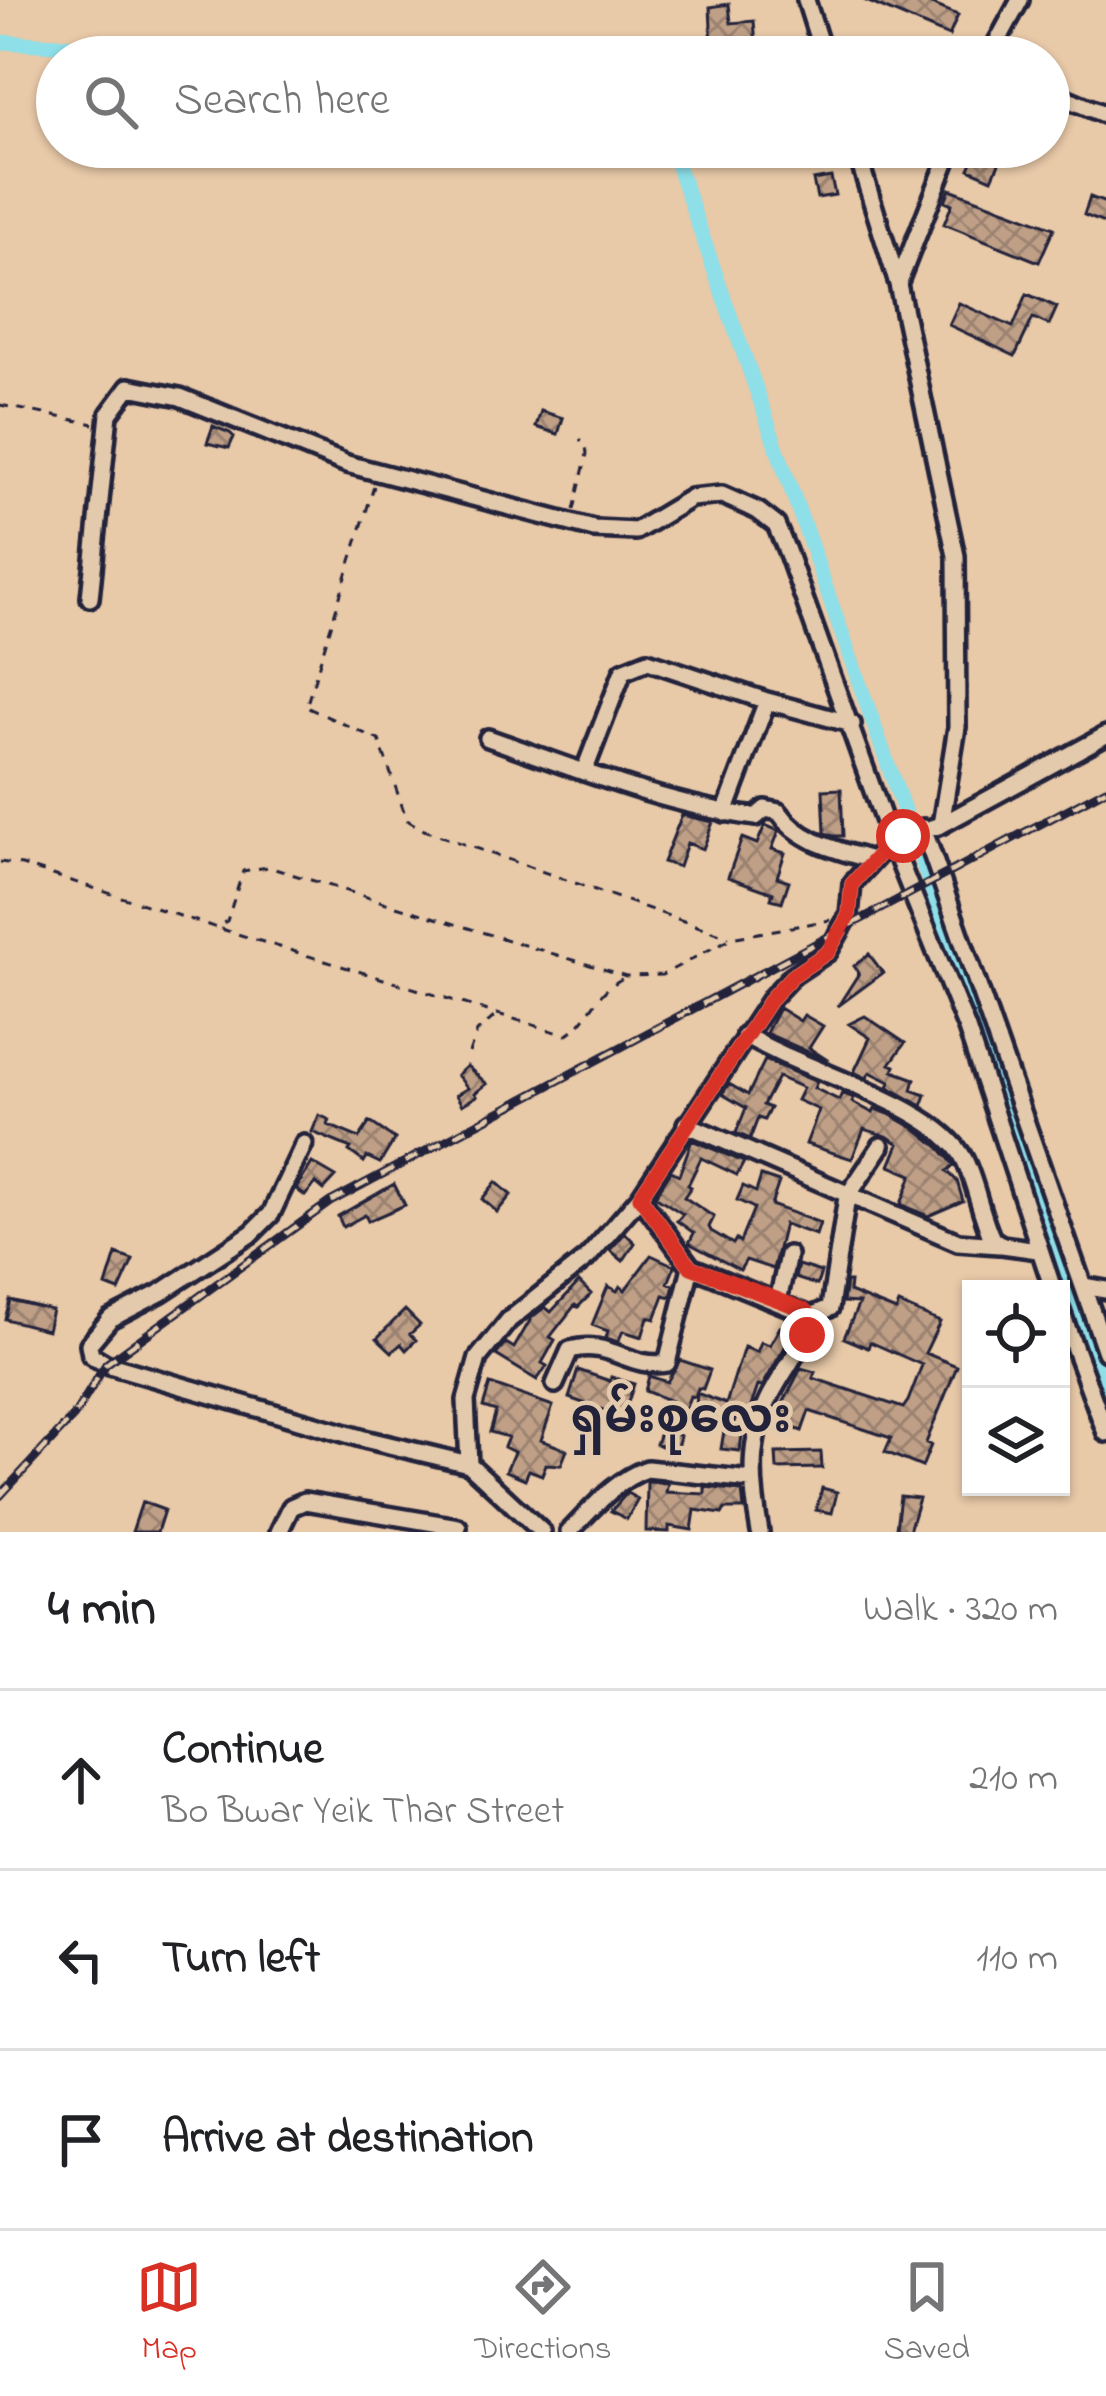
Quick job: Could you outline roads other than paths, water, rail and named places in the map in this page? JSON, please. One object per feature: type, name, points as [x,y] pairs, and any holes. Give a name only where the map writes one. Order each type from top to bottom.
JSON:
[{"type":"street","points":[[806,0],[817,36]]},
{"type":"street","points":[[1001,36],[1021,0]]},
{"type":"street","points":[[1070,100],[1106,115]]},
{"type":"street","points":[[862,168],[898,284],[956,556],[957,727],[941,825]]},
{"type":"street","points":[[898,284],[944,168]]},
{"type":"street","points":[[89,598],[109,414],[129,387],[180,398],[347,464],[594,530],[635,531],[691,498],[722,495],[758,511],[776,525],[787,550],[1055,1258],[1083,1286],[1106,1352]]},
{"type":"street","points":[[584,772],[623,671],[648,661],[852,724]]},
{"type":"street","points":[[725,813],[767,701]]},
{"type":"street","points":[[469,1463],[466,1400],[478,1358],[508,1320],[586,1258],[640,1197],[745,1035],[792,976],[828,952],[849,915],[852,884],[872,860],[897,838],[941,825],[1106,735]]},
{"type":"street","points":[[488,738],[725,813],[756,817],[765,809],[779,812],[791,830],[872,860]]},
{"type":"street","points":[[923,828],[1055,1258],[1054,1280]]},
{"type":"street","points":[[745,1035],[773,1053],[911,1110],[951,1139],[964,1160],[992,1239],[1002,1245]]},
{"type":"street","points":[[686,1124],[958,1242],[1002,1245],[1055,1258]]},
{"type":"street","points":[[304,1144],[272,1214],[252,1233],[162,1292],[110,1319],[89,1344],[92,1355],[100,1362],[364,1439],[469,1463],[542,1532]]},
{"type":"street","points":[[640,1197],[691,1267],[811,1316],[830,1308],[848,1197],[881,1146]]},
{"type":"street","points":[[778,1301],[788,1255]]},
{"type":"street","points":[[555,1384],[570,1350],[590,1345],[651,1365],[667,1363],[691,1267]]},
{"type":"street","points":[[1083,1286],[1106,1290]]},
{"type":"street","points":[[760,1532],[751,1480],[758,1426],[770,1396],[807,1335],[811,1316]]},
{"type":"street","points":[[1070,1335],[1106,1433]]},
{"type":"street","points":[[568,1532],[609,1492],[647,1469],[751,1480]]},
{"type":"street","points":[[278,1532],[291,1508],[305,1501],[458,1527]]},
{"type":"waterway","points":[[0,42],[36,44]]},
{"type":"waterway","points":[[678,168],[1106,1385]]},
{"type":"railway","points":[[0,1496],[74,1416],[106,1364],[330,1202],[1106,789]]},
{"type":"district","name":"ရှမ်းစုလေး","points":[[681,1415]]}]
